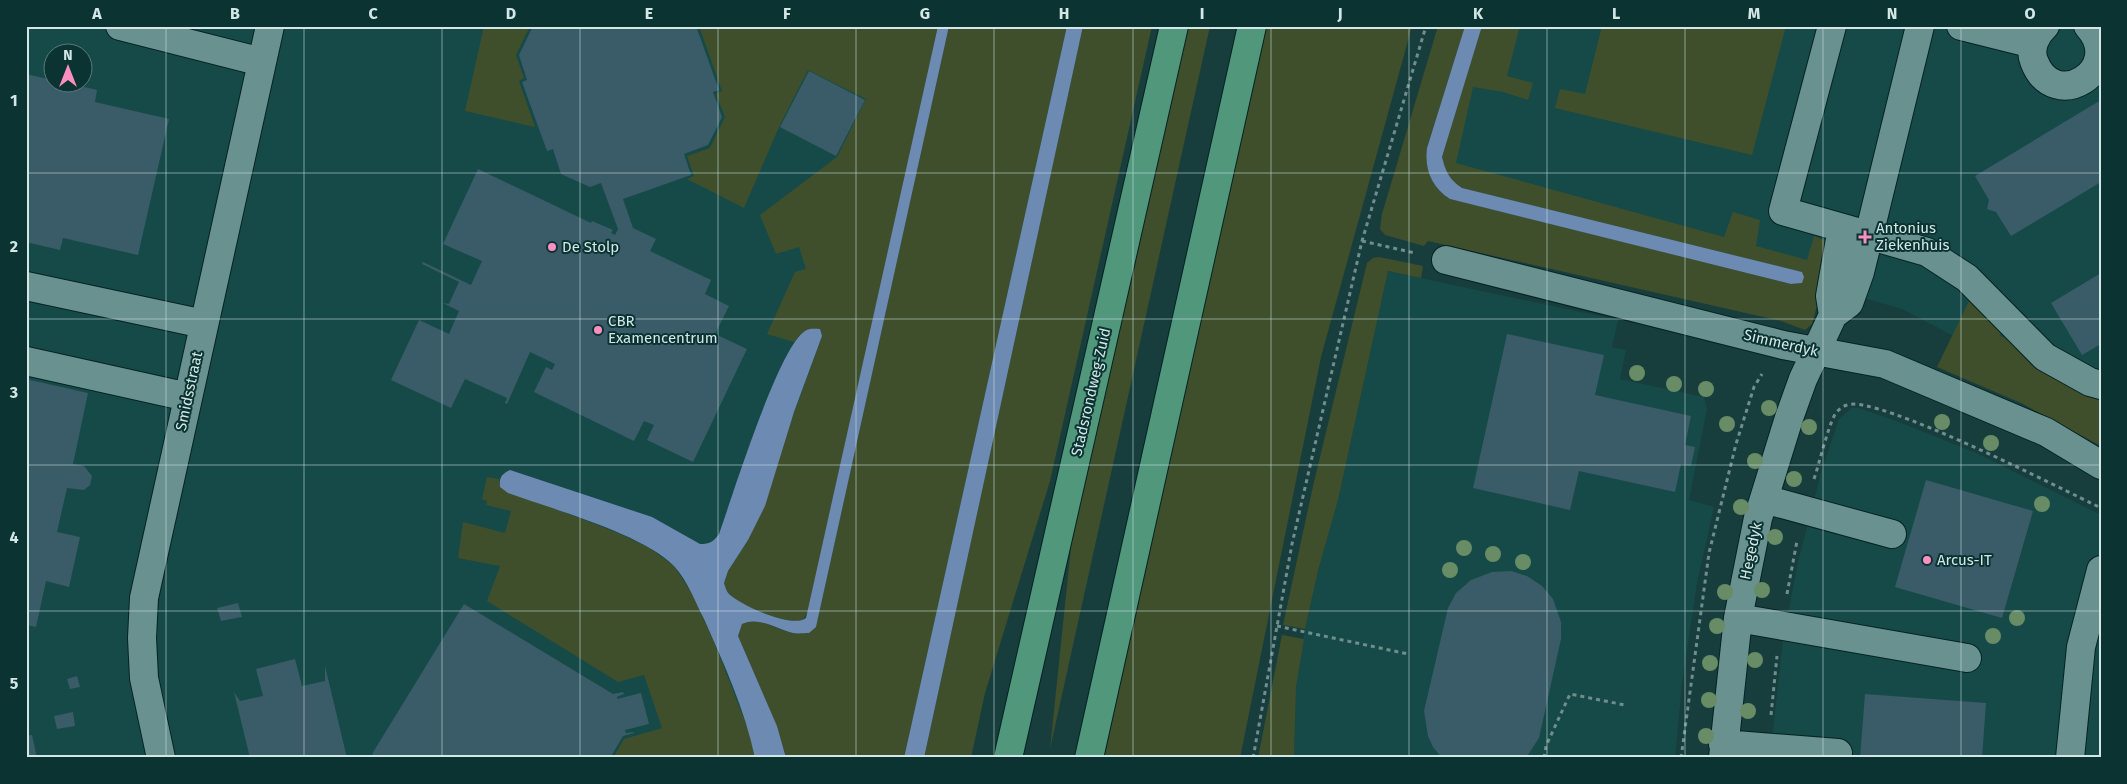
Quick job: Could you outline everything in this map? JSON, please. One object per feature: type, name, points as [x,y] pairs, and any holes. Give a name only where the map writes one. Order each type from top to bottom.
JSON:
[{"type":"main road","name":"Stadsrondweg-Zuid","points":[[1008,758],[1174,26]]},
{"type":"main road","points":[[1088,758],[1252,26]]},
{"type":"street","points":[[120,26],[262,62]]},
{"type":"street","name":"Smidsstraat","points":[[161,758],[144,678],[142,638],[144,598],[270,26]]},
{"type":"street","points":[[1832,26],[1784,211],[1927,252],[1967,278],[2045,357],[2090,382],[2101,385]]},
{"type":"street","points":[[1842,228],[1830,296],[1833,315],[1849,303],[1870,236],[1920,26]]},
{"type":"street","points":[[1961,26],[2039,35],[2033,57],[2037,70],[2046,80],[2058,85],[2072,86],[2084,81],[2094,72],[2100,60],[2100,47],[2096,34],[2088,26]]},
{"type":"street","name":"Simmerdyk","points":[[1446,260],[1816,352],[1885,364],[2046,432],[2101,465]]},
{"type":"street","points":[[26,286],[204,324]]},
{"type":"street","name":"Hegedyk","points":[[1723,751],[1738,618],[1748,562],[1764,500],[1789,418],[1833,315]]},
{"type":"street","points":[[26,361],[188,397]]},
{"type":"street","points":[[1764,500],[1892,534]]},
{"type":"street","points":[[2070,758],[2081,647],[2101,570]]},
{"type":"street","points":[[1738,618],[1967,658]]},
{"type":"street","points":[[1723,751],[1838,753]]},
{"type":"path","points":[[1253,758],[1292,544],[1362,241],[1426,26]]},
{"type":"path","points":[[1362,241],[1446,260]]},
{"type":"path","points":[[1277,626],[1408,654]]},
{"type":"path","points":[[1544,758],[1546,746],[1570,694],[1625,705]]},
{"type":"shaded area","points":[[26,26],[1076,26],[916,758],[26,758]]},
{"type":"shaded area","points":[[938,26],[949,26],[816,627],[809,633],[795,633],[755,621],[742,624],[738,636],[777,726],[786,758],[755,758],[746,722],[726,670],[691,592],[674,566],[660,554],[619,533],[508,493],[500,487],[500,481],[503,474],[510,470],[652,517],[700,544],[711,542],[719,534],[757,425],[782,365],[794,343],[805,331],[820,329],[822,336],[794,412],[765,506],[748,540],[728,571],[724,583],[729,594],[755,609],[790,620],[799,621],[806,618]]},
{"type":"shaded area","points":[[1067,26],[1083,26],[924,758],[904,758]]},
{"type":"shaded area","points":[[1465,26],[1482,26],[1442,157],[1449,175],[1458,185],[1462,188],[1802,272],[1804,277],[1802,283],[1791,284],[1450,199],[1444,195],[1434,184],[1428,170],[1426,156]]},
{"type":"shaded area","name":"Antonius Ziekenhuis","points":[[1472,26],[2101,26],[2101,413],[1902,309],[1795,278],[1463,196],[1436,148]]},
{"type":"shaded area","points":[[1388,271],[1618,320],[1612,347],[1626,350],[1620,379],[1704,397],[1707,409],[1689,500],[1714,507],[1697,583],[1682,683],[1675,758],[1294,758],[1296,687],[1305,629],[1318,571],[1338,500]]},
{"type":"shaded area","points":[[1852,408],[1859,408],[1899,422],[1976,453],[2101,515],[2101,758],[1770,758],[1783,640],[1798,562],[1821,473],[1839,419]]},
{"type":"green space","points":[[484,26],[530,26],[516,55],[524,78],[519,81],[535,127],[465,111]]},
{"type":"green space","points":[[699,26],[938,26],[808,611],[802,621],[774,617],[753,609],[729,594],[724,583],[728,571],[748,540],[822,336],[804,331],[794,342],[767,334],[795,272],[806,269],[799,247],[776,254],[760,215],[837,157],[866,99],[808,70],[779,127],[744,208],[687,179],[694,176],[687,156],[710,148],[725,117],[716,94],[722,91]]},
{"type":"green space","points":[[949,26],[1067,26],[904,758],[786,758],[777,726],[738,636],[742,624],[748,622],[761,623],[793,633],[816,627]]},
{"type":"green space","points":[[1083,26],[1152,26],[1050,481],[985,693],[971,758],[924,758]]},
{"type":"green space","points":[[1186,26],[1210,26],[1050,749],[1074,518]]},
{"type":"green space","points":[[1266,26],[1412,26],[1321,357],[1240,758],[1104,758]]},
{"type":"green space","points":[[1438,26],[1465,26],[1426,156],[1428,170],[1434,184],[1444,195],[1450,199],[1791,284],[1802,283],[1802,272],[1462,188],[1454,181],[1447,171],[1442,157],[1482,26],[1520,26],[1507,76],[1533,83],[1528,100],[1503,92],[1473,87],[1456,163],[1724,237],[1733,212],[1760,220],[1756,246],[1807,260],[1814,236],[1826,241],[1833,248],[1812,324],[1805,330],[1781,321],[1428,241],[1424,246],[1385,235],[1380,229],[1382,214]]},
{"type":"green space","points":[[1602,26],[1786,26],[1752,155],[1555,108],[1560,89],[1585,94]]},
{"type":"green space","points":[[1379,257],[1423,266],[1421,278],[1388,271],[1338,500],[1318,571],[1305,629],[1283,625],[1313,486],[1367,263],[1373,258]]},
{"type":"green space","points":[[1971,297],[2001,326],[2000,336],[2015,344],[2043,370],[2074,388],[2101,397],[2101,446],[2021,403],[1937,367]]},
{"type":"green space","points":[[487,477],[499,479],[500,487],[618,533],[648,547],[674,566],[691,592],[714,642],[750,734],[755,758],[613,758],[624,739],[662,728],[644,675],[618,682],[487,601],[500,566],[458,558],[463,522],[505,533],[511,511],[486,505],[487,501],[482,499]]},
{"type":"green space","points":[[1282,635],[1304,639],[1296,687],[1294,758],[1258,758]]},
{"type":"building","name":"De Stolp","points":[[533,26],[696,26],[719,90],[713,92],[722,117],[708,145],[684,154],[691,175],[623,199],[633,228],[656,239],[650,251],[711,280],[705,294],[729,306],[715,334],[747,349],[693,462],[647,440],[654,425],[644,421],[634,441],[534,392],[546,367],[552,370],[555,364],[530,352],[507,404],[505,403],[507,398],[465,379],[451,408],[391,380],[419,320],[449,334],[459,311],[443,303],[449,304],[459,282],[422,264],[423,262],[471,285],[482,261],[443,244],[478,169],[591,223],[592,221],[613,230],[611,233],[615,235],[618,229],[601,183],[590,187],[561,174],[553,149],[547,151],[522,82],[527,80],[519,55]]},
{"type":"building","points":[[809,71],[865,100],[836,156],[780,127]]},
{"type":"building","points":[[26,74],[42,78],[42,92],[92,92],[92,89],[97,90],[95,102],[169,119],[138,255],[63,238],[60,250],[26,242]]},
{"type":"building","points":[[2101,100],[2101,182],[2011,236],[1996,212],[1987,209],[1989,200],[1975,176]]},
{"type":"building","points":[[2101,273],[2101,344],[2082,355],[2051,303]]},
{"type":"building","points":[[1507,334],[1604,355],[1595,395],[1691,416],[1685,445],[1695,447],[1691,466],[1681,464],[1675,492],[1579,471],[1570,510],[1473,488]]},
{"type":"building","points":[[26,379],[88,393],[73,464],[84,466],[92,476],[90,485],[84,490],[67,488],[57,532],[80,537],[69,587],[46,581],[36,627],[26,625]]},
{"type":"building","points":[[1926,480],[2033,511],[2002,618],[1895,587]]},
{"type":"building","points":[[1511,571],[1527,576],[1542,586],[1553,599],[1561,622],[1561,639],[1539,738],[1526,758],[1442,758],[1433,747],[1428,736],[1424,711],[1448,608],[1456,593],[1471,580],[1492,572]]},
{"type":"building","points":[[238,603],[242,617],[221,621],[217,608]]},
{"type":"building","points":[[464,604],[613,694],[623,692],[624,694],[617,697],[617,699],[641,693],[649,724],[625,730],[626,733],[634,733],[623,736],[610,758],[377,758],[372,754]]},
{"type":"building","points":[[295,659],[302,686],[325,681],[325,666],[347,758],[250,758],[234,692],[240,701],[263,696],[256,669]]},
{"type":"building","points":[[77,676],[80,687],[70,689],[67,679]]},
{"type":"building","points":[[1865,694],[1986,703],[1982,758],[1860,758]]},
{"type":"building","points":[[73,712],[75,726],[57,729],[54,716]]},
{"type":"building","points":[[32,735],[37,758],[26,758],[26,736]]},
{"type":"place","name":"Antonius Ziekenhuis","points":[[1865,237]]},
{"type":"place","name":"De Stolp","points":[[552,247]]},
{"type":"place","name":"CBR Examencentrum","points":[[598,330]]},
{"type":"place","name":"Arcus-IT","points":[[1927,560]]}]
